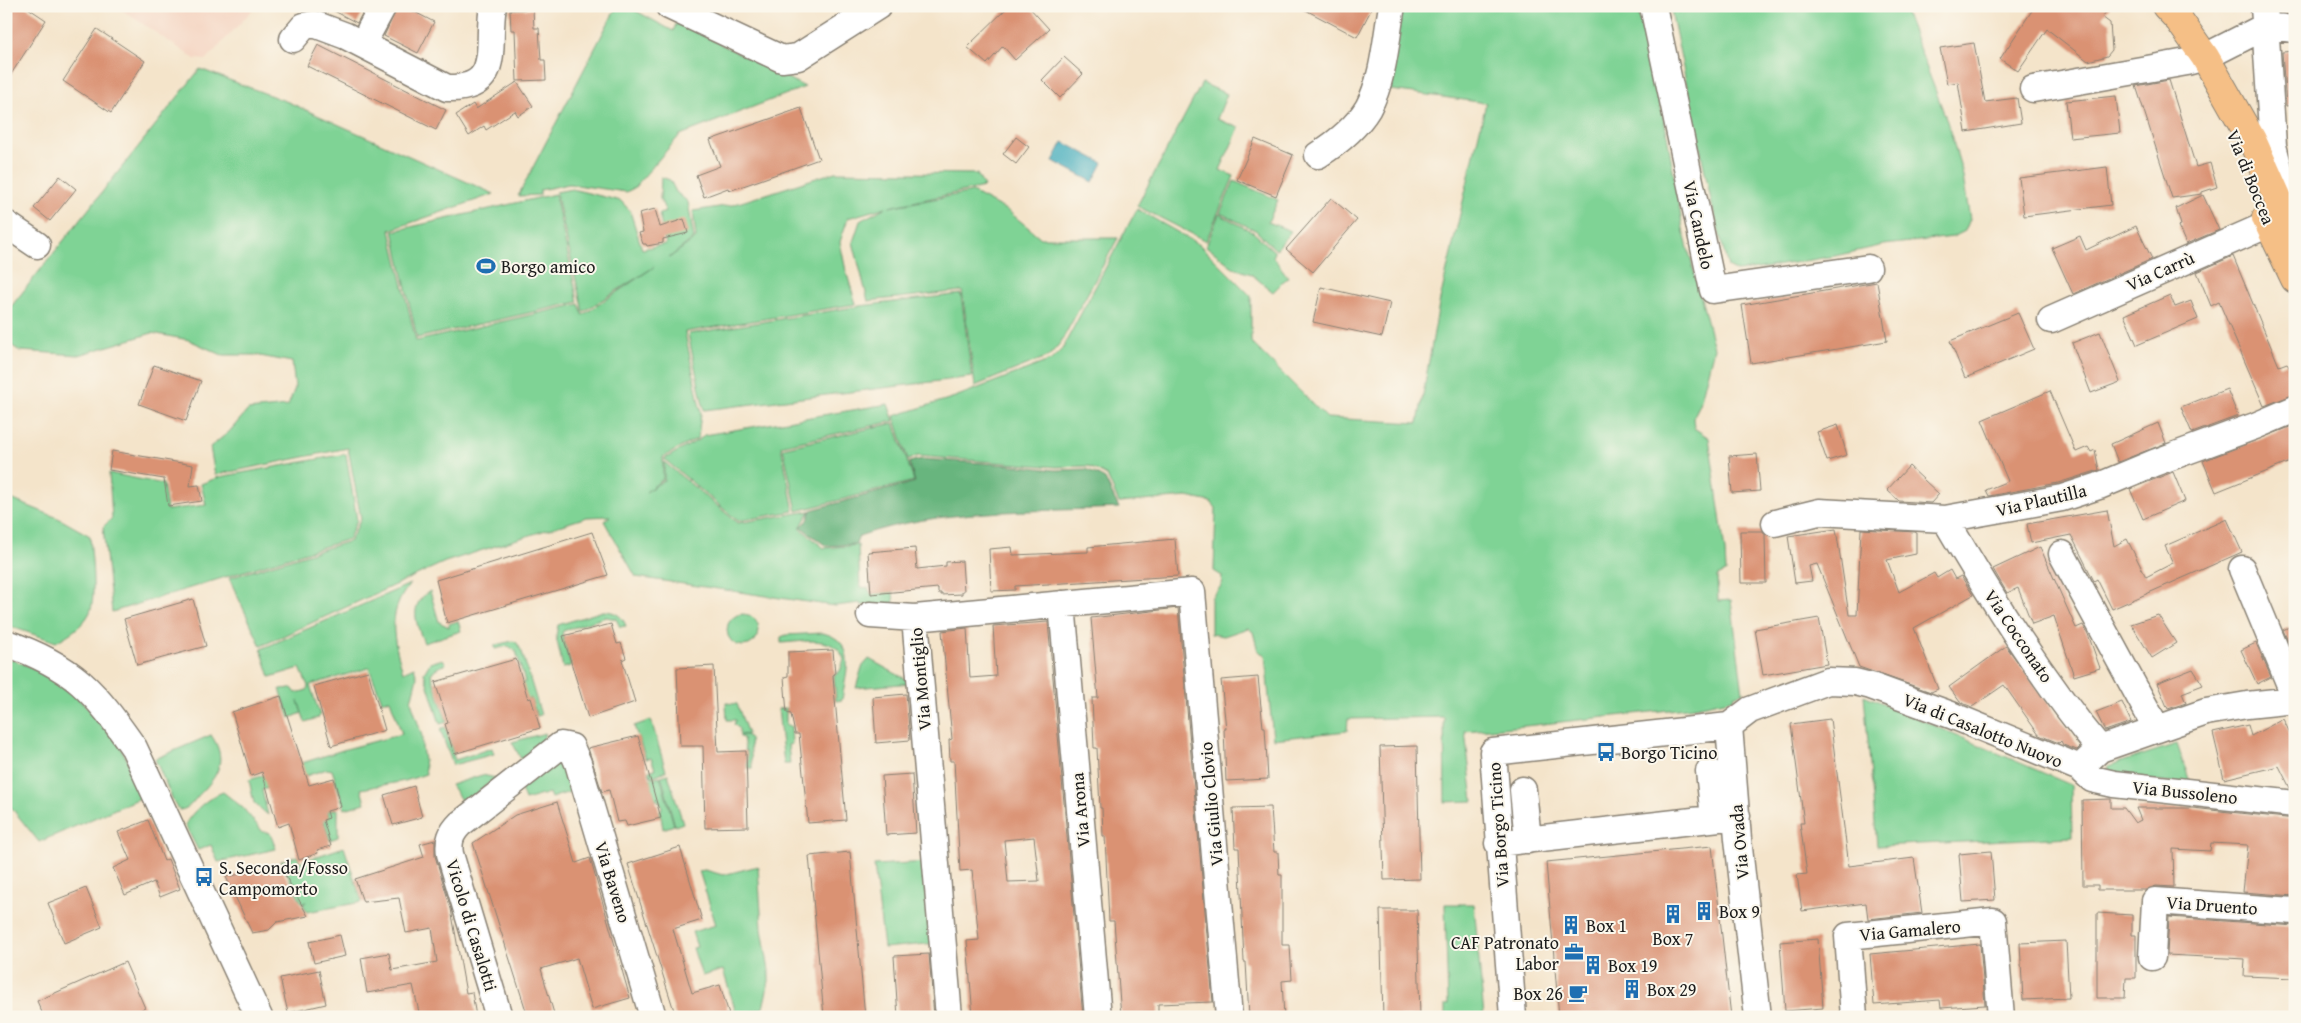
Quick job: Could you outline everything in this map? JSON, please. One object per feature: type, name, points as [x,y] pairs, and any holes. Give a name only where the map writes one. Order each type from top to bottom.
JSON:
[{"type":"main road","name":"Via di Boccea","points":[[2166,6],[2179,20],[2209,65],[2252,140],[2295,237]]},
{"type":"main road","name":"Via di Boccea","points":[[2209,65],[2240,157],[2282,226],[2295,279]]},
{"type":"street","points":[[370,30],[383,6]]},
{"type":"street","points":[[293,39],[304,26],[314,24],[346,36],[447,88],[463,88],[480,80],[488,68],[493,6]]},
{"type":"street","points":[[669,6],[778,58],[786,59],[798,57],[878,6]]},
{"type":"street","points":[[1318,155],[1340,140],[1368,108],[1377,83],[1392,6]]},
{"type":"street","name":"Via Candelo","points":[[1653,6],[1713,290],[1868,268]]},
{"type":"street","points":[[2033,89],[2209,65],[2265,16]]},
{"type":"street","points":[[2265,16],[2295,29]]},
{"type":"street","points":[[2265,16],[2284,146],[2282,226]]},
{"type":"street","points":[[6,224],[36,245]]},
{"type":"street","name":"Via Carrù","points":[[2051,320],[2282,226]]},
{"type":"street","name":"Via Plautilla","points":[[1775,523],[1820,512],[1945,519],[2080,493],[2295,409]]},
{"type":"street","name":"Via Cocconato","points":[[1945,519],[1999,611],[2082,727],[2100,749]]},
{"type":"street","points":[[2062,554],[2158,729]]},
{"type":"street","points":[[2242,569],[2295,698]]},
{"type":"street","name":"Via Montiglio","points":[[949,1017],[915,618],[1192,592]]},
{"type":"street","name":"Via Giulio Clovio","points":[[1192,592],[1229,1017]]},
{"type":"street","name":"Via Arona","points":[[1062,604],[1098,1017]]},
{"type":"street","points":[[870,615],[915,618]]},
{"type":"street","points":[[6,643],[46,659],[78,680],[98,699],[134,748],[259,1017]]},
{"type":"street","name":"Via di Casalotto Nuovo","points":[[1729,726],[1750,710],[1828,681],[1855,682],[1872,686],[1951,715],[2080,768],[2100,749],[2206,712],[2295,698]]},
{"type":"street","name":"Via Borgo Ticino","points":[[1513,1017],[1498,843],[1493,752],[1729,726]]},
{"type":"street","name":"Via Ovada","points":[[1729,726],[1720,770],[1758,1017]]},
{"type":"street","name":"Vicolo di Casalotti","points":[[499,1017],[450,854],[449,841],[454,830],[460,824],[561,745],[571,747]]},
{"type":"street","name":"Via Baveno","points":[[571,747],[578,763],[653,1017]]},
{"type":"street","name":"Via Bussoleno","points":[[2080,768],[2092,779],[2114,784],[2295,804]]},
{"type":"street","points":[[1522,790],[1528,840]]},
{"type":"street","points":[[1498,843],[1726,817]]},
{"type":"street","name":"Via Druento","points":[[2152,957],[2155,901],[2295,911]]},
{"type":"street","name":"Via Gamalero","points":[[1854,1017],[1848,936],[1993,922],[2002,1017]]},
{"type":"shaded area","points":[[116,6],[256,6],[206,60],[195,59]]},
{"type":"green space","points":[[617,6],[627,6],[673,31],[677,22],[805,87],[680,135],[634,188],[626,192],[569,184],[540,190],[540,195],[518,196]]},
{"type":"green space","points":[[1400,6],[1637,6],[1666,129],[1683,229],[1714,348],[1700,404],[1693,418],[1694,428],[1709,438],[1725,551],[1726,572],[1717,576],[1718,601],[1731,600],[1743,693],[1733,696],[1734,699],[1696,707],[1465,731],[1473,801],[1445,802],[1444,717],[1348,719],[1347,731],[1273,739],[1265,655],[1258,651],[1253,632],[1248,628],[1224,636],[1211,634],[1211,598],[1221,586],[1222,576],[1214,571],[1216,508],[1211,502],[1187,497],[1119,503],[1107,476],[1088,466],[1056,467],[918,456],[908,460],[894,416],[955,397],[1051,360],[1062,349],[1137,209],[1200,245],[1251,296],[1251,342],[1327,418],[1418,423],[1439,304],[1486,103],[1384,89]]},
{"type":"green space","points":[[1670,6],[1903,6],[1946,118],[1962,171],[1970,219],[1965,231],[1953,237],[1884,245],[1835,256],[1751,270],[1736,271],[1728,267],[1712,205]]},
{"type":"green space","points":[[200,69],[288,102],[494,194],[390,230],[416,341],[579,304],[583,315],[654,267],[583,312],[556,192],[572,189],[621,201],[630,211],[642,249],[666,244],[659,214],[666,212],[660,199],[661,177],[670,180],[676,192],[688,202],[694,238],[669,258],[696,238],[693,211],[732,205],[835,172],[977,174],[984,187],[889,207],[972,192],[1008,211],[1041,238],[1118,238],[1061,342],[1049,356],[975,386],[962,291],[868,301],[853,242],[860,221],[886,207],[848,218],[840,242],[856,304],[685,332],[701,413],[698,438],[663,457],[663,479],[646,492],[664,480],[664,462],[738,523],[810,511],[800,528],[824,548],[858,545],[860,587],[868,588],[871,594],[893,592],[894,607],[861,605],[860,603],[835,606],[636,577],[604,521],[610,516],[587,517],[445,562],[261,646],[229,578],[350,541],[361,519],[348,448],[215,475],[210,447],[229,432],[248,410],[288,406],[295,388],[292,362],[255,355],[222,355],[189,340],[152,333],[79,355],[20,351],[6,342],[6,313]]},
{"type":"green space","points":[[1202,83],[1227,94],[1217,119],[1239,128],[1220,170],[1234,176],[1206,241],[1137,206]]},
{"type":"green space","points":[[1234,181],[1278,200],[1268,222],[1291,231],[1276,250],[1255,230],[1220,213]]},
{"type":"green space","name":"Borgo amico","points":[[555,194],[578,302],[417,338],[393,231]]},
{"type":"green space","points":[[1219,214],[1253,232],[1275,252],[1273,257],[1288,277],[1273,292],[1251,274],[1234,268],[1206,246]]},
{"type":"green space","points":[[961,294],[972,377],[704,410],[688,334],[860,306]]},
{"type":"green space","points":[[888,404],[894,421],[781,446],[794,511],[738,521],[664,459],[704,435]]},
{"type":"green space","points":[[894,423],[914,481],[797,511],[783,448]]},
{"type":"green space","points":[[346,454],[357,520],[349,539],[112,612],[103,527],[112,518],[109,473],[163,484],[167,510],[206,505],[201,484],[219,477]]},
{"type":"green space","points":[[922,459],[1055,470],[1087,469],[1105,479],[1119,508],[987,513],[921,520],[859,536],[856,544],[826,546],[801,527],[808,520],[811,510],[915,482],[909,462]]},
{"type":"green space","points":[[6,497],[58,518],[90,536],[93,576],[91,608],[86,619],[79,627],[56,642],[6,625]]},
{"type":"green space","points":[[410,584],[397,606],[394,637],[403,672],[414,667],[417,677],[411,701],[422,736],[426,774],[405,781],[361,789],[365,803],[345,809],[332,770],[327,769],[262,790],[268,815],[254,803],[249,780],[346,749],[402,734],[390,700],[382,701],[369,668],[310,685],[320,715],[318,718],[305,722],[302,713],[290,718],[280,689],[292,688],[296,693],[307,690],[308,686],[300,668],[270,677],[261,649]]},
{"type":"green space","points":[[430,591],[439,622],[449,627],[449,624],[458,621],[461,631],[424,643],[418,628],[416,608],[423,596]]},
{"type":"green space","points":[[603,611],[617,614],[626,626],[620,627],[616,619],[606,617],[563,631],[562,635],[571,666],[563,668],[556,636],[558,625]]},
{"type":"green space","points":[[743,614],[754,619],[759,630],[754,641],[743,646],[732,641],[727,630],[732,619]]},
{"type":"green space","points":[[823,633],[834,637],[841,643],[845,651],[847,669],[842,700],[836,701],[834,676],[840,671],[844,660],[834,646],[817,641],[781,643],[781,637],[786,635]]},
{"type":"green space","points":[[513,641],[517,643],[522,652],[541,715],[537,716],[531,698],[526,699],[521,683],[525,682],[516,651],[508,646],[495,649],[495,645]]},
{"type":"green space","points":[[6,657],[40,671],[64,684],[115,736],[145,796],[39,842],[6,801]]},
{"type":"green space","points":[[443,659],[446,664],[435,669],[431,674],[447,722],[440,724],[424,673],[430,663]]},
{"type":"green space","points":[[869,659],[911,683],[856,688],[862,667]]},
{"type":"green space","points":[[1864,695],[2071,785],[2072,837],[1877,846]]},
{"type":"green space","points":[[726,703],[737,704],[748,734],[741,735],[747,735],[750,739],[752,768],[748,768],[747,751],[745,750],[743,738],[740,737],[739,729],[734,724],[736,720],[727,720]]},
{"type":"green space","points":[[786,708],[786,725],[791,726],[792,744],[788,745],[790,764],[784,764],[778,709]]},
{"type":"green space","points":[[651,720],[666,771],[651,777],[649,771],[655,769],[651,758],[646,759],[634,726]]},
{"type":"green space","points":[[445,727],[455,760],[492,748],[494,754],[453,765],[440,729]]},
{"type":"green space","points":[[545,733],[542,744],[521,759],[512,742]]},
{"type":"green space","points":[[211,735],[219,753],[220,761],[218,768],[211,782],[192,803],[180,810],[176,807],[155,759]]},
{"type":"green space","points":[[2177,744],[2191,785],[2111,777],[2108,766]]},
{"type":"green space","points":[[563,757],[576,790],[551,798],[549,793],[525,800],[521,789]]},
{"type":"green space","points":[[668,774],[683,823],[675,826],[661,776]]},
{"type":"green space","points":[[482,775],[496,778],[463,803],[451,785]]},
{"type":"green space","points":[[660,776],[674,825],[663,829],[660,811],[662,808],[659,800],[656,800],[649,779]]},
{"type":"green space","points":[[223,792],[242,807],[263,832],[270,833],[276,849],[218,862],[211,845],[198,850],[185,825],[201,805]]},
{"type":"green space","points":[[338,809],[338,837],[330,840],[324,821],[329,818],[328,811]]},
{"type":"green space","points":[[344,847],[362,902],[307,912],[303,904],[306,902],[302,903],[281,861],[297,856],[300,862]]},
{"type":"green space","points":[[929,862],[937,943],[884,948],[874,865]]},
{"type":"green space","points":[[758,866],[762,929],[769,981],[763,1008],[737,1016],[723,970],[702,976],[693,948],[697,947],[692,932],[716,925],[699,871],[705,870],[723,875]]},
{"type":"green space","points":[[1445,904],[1474,904],[1484,1017],[1445,1017],[1445,1005],[1448,1004]]},
{"type":"water","points":[[1063,142],[1103,163],[1093,182],[1053,161]]},
{"type":"building","points":[[6,6],[25,6],[46,20],[6,82]]},
{"type":"building","points":[[325,6],[366,6],[357,23]]},
{"type":"building","points":[[398,6],[403,6],[434,22],[418,53],[384,36]]},
{"type":"building","points":[[1009,6],[1028,6],[1049,29],[1015,60],[1003,46],[987,64],[967,47]]},
{"type":"building","points":[[1298,6],[1373,6],[1357,37]]},
{"type":"building","points":[[2035,6],[2111,6],[2102,17],[2110,23],[2112,50],[2107,56],[2088,61],[2047,29],[2018,71],[2000,59]]},
{"type":"building","points":[[533,9],[534,28],[539,28],[541,60],[545,60],[546,80],[517,81],[515,30],[511,30],[510,10]]},
{"type":"building","points":[[97,29],[145,61],[111,113],[63,81]]},
{"type":"building","points":[[1974,43],[1985,102],[2017,98],[2021,123],[1966,132],[1958,82],[1947,84],[1940,48]]},
{"type":"building","points":[[318,45],[446,110],[436,130],[307,66]]},
{"type":"building","points":[[2295,51],[2295,105],[2286,106],[2282,52]]},
{"type":"building","points":[[1064,57],[1083,74],[1060,98],[1042,80]]},
{"type":"building","points":[[2169,80],[2196,167],[2210,163],[2217,187],[2202,192],[2202,194],[2172,198],[2136,86]]},
{"type":"building","points":[[517,82],[533,106],[518,116],[515,111],[486,130],[484,126],[469,136],[456,115],[473,104],[476,109]]},
{"type":"building","points":[[2116,96],[2120,133],[2070,138],[2066,101]]},
{"type":"building","points":[[801,108],[819,159],[729,191],[728,188],[704,197],[696,175],[720,166],[710,140]]},
{"type":"building","points":[[1016,137],[1029,147],[1016,164],[1003,154]]},
{"type":"building","points":[[1255,139],[1293,155],[1276,196],[1237,180]]},
{"type":"building","points":[[2107,167],[2111,205],[2024,216],[2019,178]]},
{"type":"building","points":[[60,176],[76,189],[50,221],[34,208]]},
{"type":"building","points":[[2203,195],[2219,230],[2186,244],[2178,226],[2181,225],[2176,208]]},
{"type":"building","points":[[1331,198],[1357,220],[1313,272],[1286,249]]},
{"type":"building","points":[[655,209],[660,227],[684,219],[688,233],[663,239],[663,243],[647,246],[643,244],[639,233],[643,232],[639,213]]},
{"type":"building","points":[[2136,226],[2152,259],[2073,294],[2052,248],[2080,236],[2086,250]]},
{"type":"building","points":[[2233,256],[2279,366],[2287,363],[2295,380],[2295,394],[2264,406],[2219,302],[2211,306],[2197,272]]},
{"type":"building","points":[[1877,282],[1887,341],[1751,363],[1742,305]]},
{"type":"building","points":[[1321,287],[1390,303],[1382,337],[1313,322]]},
{"type":"building","points":[[2170,295],[2175,307],[2191,301],[2198,319],[2137,345],[2124,315]]},
{"type":"building","points":[[2018,313],[2034,349],[1965,378],[1950,341]]},
{"type":"building","points":[[2100,332],[2120,382],[2091,393],[2072,343]]},
{"type":"building","points":[[154,365],[201,381],[186,421],[139,404]]},
{"type":"building","points":[[2227,389],[2238,416],[2192,433],[2181,407]]},
{"type":"building","points":[[2050,391],[2076,452],[2088,447],[2091,452],[2095,450],[2099,470],[2058,483],[1989,496],[1986,490],[2008,481],[1982,420]]},
{"type":"building","points":[[2158,423],[2166,443],[2118,462],[2111,444]]},
{"type":"building","points":[[1838,425],[1847,455],[1827,461],[1817,432]]},
{"type":"building","points":[[2295,425],[2295,460],[2216,492],[2203,461]]},
{"type":"building","points":[[112,451],[193,465],[190,486],[199,485],[202,501],[168,506],[164,479],[109,470]]},
{"type":"building","points":[[1757,454],[1760,491],[1732,493],[1729,456]]},
{"type":"building","points":[[1909,466],[1939,494],[1931,503],[1899,501],[1887,490]]},
{"type":"building","points":[[2173,472],[2185,501],[2143,519],[2130,489]]},
{"type":"building","points":[[2107,510],[2114,546],[2127,539],[2146,577],[2173,563],[2165,546],[2227,519],[2242,552],[2112,609],[2097,579],[2094,581],[2071,535],[2031,543],[2027,524]]},
{"type":"building","points":[[1836,529],[1849,615],[1857,615],[1861,529],[1916,532],[1916,554],[1887,560],[1899,592],[1934,573],[1937,578],[1950,570],[1955,579],[1961,576],[1973,595],[1914,628],[1938,689],[1931,692],[1859,667],[1817,564],[1809,566],[1812,581],[1795,583],[1788,536]]},
{"type":"building","points":[[1740,531],[1763,531],[1765,534],[1766,583],[1741,583]]},
{"type":"building","points":[[592,532],[608,575],[447,623],[436,580]]},
{"type":"building","points":[[1175,539],[1178,576],[1015,586],[1015,590],[991,591],[989,549],[1012,547],[1013,555],[1088,552],[1088,547]]},
{"type":"building","points":[[2040,547],[2076,628],[2083,625],[2088,634],[2100,668],[2074,676],[2054,616],[2032,624],[2018,588],[2007,593],[1993,569]]},
{"type":"building","points":[[915,548],[917,569],[946,566],[946,562],[962,561],[964,591],[962,591],[962,594],[941,595],[941,593],[938,593],[938,588],[871,594],[868,552]]},
{"type":"building","points":[[193,599],[206,646],[137,665],[124,619]]},
{"type":"building","points":[[1178,608],[1213,1002],[1158,1004],[1158,1017],[1121,1017],[1114,921],[1109,921],[1105,836],[1103,836],[1102,808],[1100,808],[1097,748],[1094,748],[1092,698],[1098,698],[1091,618]]},
{"type":"building","points":[[2158,615],[2176,643],[2152,658],[2131,624]]},
{"type":"building","points":[[1819,618],[1827,664],[1763,675],[1755,629]]},
{"type":"building","points":[[1048,622],[1083,1017],[973,1017],[967,941],[979,940],[972,870],[960,871],[954,761],[950,761],[949,740],[952,739],[942,631],[967,628],[970,678],[996,676],[993,626]],"holes":[[[1034,837],[1039,881],[1008,882],[1004,840]]]},
{"type":"building","points":[[611,624],[617,644],[621,643],[626,658],[622,660],[635,702],[588,718],[563,636]]},
{"type":"building","points":[[2295,624],[2295,657],[2283,630]]},
{"type":"building","points":[[2256,643],[2271,677],[2257,684],[2241,650]]},
{"type":"building","points":[[2006,646],[2080,747],[2077,750],[2063,745],[2061,741],[2059,743],[2039,735],[2004,685],[1972,707],[1960,702],[1949,687]]},
{"type":"building","points":[[833,650],[835,674],[833,675],[846,820],[808,823],[799,734],[795,734],[791,714],[787,713],[784,677],[788,676],[788,652]]},
{"type":"building","points":[[516,659],[528,699],[531,698],[540,728],[454,754],[445,724],[448,723],[435,682]]},
{"type":"building","points":[[714,666],[718,752],[746,751],[748,827],[705,828],[703,746],[680,746],[677,668]]},
{"type":"building","points":[[2193,669],[2203,685],[2182,693],[2186,703],[2168,709],[2157,683]]},
{"type":"building","points":[[368,671],[385,730],[331,746],[314,686]]},
{"type":"building","points":[[1258,677],[1263,727],[1265,727],[1268,779],[1226,781],[1224,729],[1226,729],[1221,680]]},
{"type":"building","points":[[906,694],[910,740],[876,743],[873,697]]},
{"type":"building","points":[[281,696],[309,785],[334,778],[341,807],[327,811],[329,818],[323,820],[331,846],[317,850],[318,853],[299,860],[289,823],[278,827],[262,772],[251,776],[232,712]]},
{"type":"building","points":[[2122,702],[2131,722],[2105,731],[2096,712]]},
{"type":"building","points":[[1830,719],[1849,866],[1914,858],[1922,913],[1868,919],[1866,903],[1802,911],[1797,875],[1807,874],[1800,823],[1804,823],[1791,724]]},
{"type":"building","points":[[2283,719],[2295,743],[2295,789],[2290,788],[2279,766],[2224,779],[2213,733],[2248,725],[2251,736]]},
{"type":"building","points":[[638,736],[661,818],[627,826],[625,821],[617,822],[609,790],[602,792],[588,748]]},
{"type":"building","points":[[1417,746],[1420,879],[1384,880],[1380,747]]},
{"type":"building","points":[[912,774],[916,833],[886,835],[882,776]]},
{"type":"building","points":[[414,786],[422,817],[393,825],[384,795]]},
{"type":"building","points":[[2111,799],[2111,808],[2124,808],[2135,823],[2141,820],[2136,808],[2192,808],[2295,819],[2295,896],[2243,892],[2248,845],[2211,843],[2210,851],[2173,849],[2174,887],[2156,886],[2146,890],[2098,890],[2098,885],[2083,885],[2082,800]]},
{"type":"building","points":[[557,802],[576,863],[590,858],[630,998],[592,1009],[577,958],[541,969],[555,1017],[528,1017],[473,843],[515,815]]},
{"type":"building","points":[[1271,807],[1274,852],[1278,852],[1279,875],[1282,875],[1282,945],[1290,945],[1292,980],[1282,981],[1284,1017],[1249,1017],[1246,962],[1244,962],[1239,848],[1235,848],[1233,808]]},
{"type":"building","points":[[148,820],[164,861],[168,859],[180,889],[160,897],[154,882],[125,895],[113,868],[130,860],[118,832]]},
{"type":"building","points":[[435,840],[435,856],[451,909],[466,993],[472,992],[476,1017],[420,1017],[413,985],[367,993],[361,958],[389,953],[392,970],[437,962],[432,928],[406,933],[399,898],[363,902],[355,879],[424,857],[420,844]]},
{"type":"building","points":[[1712,846],[1731,1017],[1559,1017],[1546,862]]},
{"type":"building","points":[[680,847],[702,920],[673,929],[692,993],[720,985],[729,1014],[720,1017],[676,1017],[628,864]]},
{"type":"building","points":[[1991,851],[1995,900],[1963,902],[1959,854]]},
{"type":"building","points":[[850,852],[865,1017],[846,1017],[845,1014],[824,1016],[809,856]]},
{"type":"building","points":[[280,866],[308,916],[277,922],[269,930],[252,933],[226,877]]},
{"type":"building","points":[[86,888],[102,927],[64,943],[48,903]]},
{"type":"building","points":[[1380,910],[1417,910],[1420,1017],[1383,1017]]},
{"type":"building","points":[[2097,913],[2132,915],[2132,935],[2136,935],[2136,978],[2126,978],[2125,998],[2097,998]]},
{"type":"building","points":[[2169,917],[2295,926],[2295,978],[2244,976],[2245,959],[2167,955]]},
{"type":"building","points":[[340,935],[345,956],[314,963],[309,942]]},
{"type":"building","points":[[1818,939],[1823,1008],[1785,1011],[1780,942]]},
{"type":"building","points":[[2066,941],[2069,998],[2023,1000],[2020,943]]},
{"type":"building","points":[[1980,944],[1985,1005],[1941,1008],[1940,1000],[1874,1005],[1870,954]]},
{"type":"building","points":[[929,954],[934,1017],[898,1017],[894,956]]},
{"type":"building","points":[[125,962],[145,1008],[126,1017],[44,1017],[37,1001]]},
{"type":"building","points":[[319,970],[326,1004],[288,1013],[280,978]]},
{"type":"place","name":"Borgo amico","points":[[486,266]]},
{"type":"place","name":"Borgo Ticino","points":[[1606,752]]},
{"type":"place","name":"S. Seconda/Fosso Campomorto","points":[[204,877]]},
{"type":"place","name":"Box 9","points":[[1704,911]]},
{"type":"place","name":"Box 7","points":[[1673,914]]},
{"type":"place","name":"Box 1","points":[[1571,925]]},
{"type":"place","name":"CAF Patronato Labor","points":[[1574,952]]},
{"type":"place","name":"Box 19","points":[[1593,965]]},
{"type":"place","name":"Box 29","points":[[1632,989]]},
{"type":"place","name":"Box 26","points":[[1578,993]]}]
